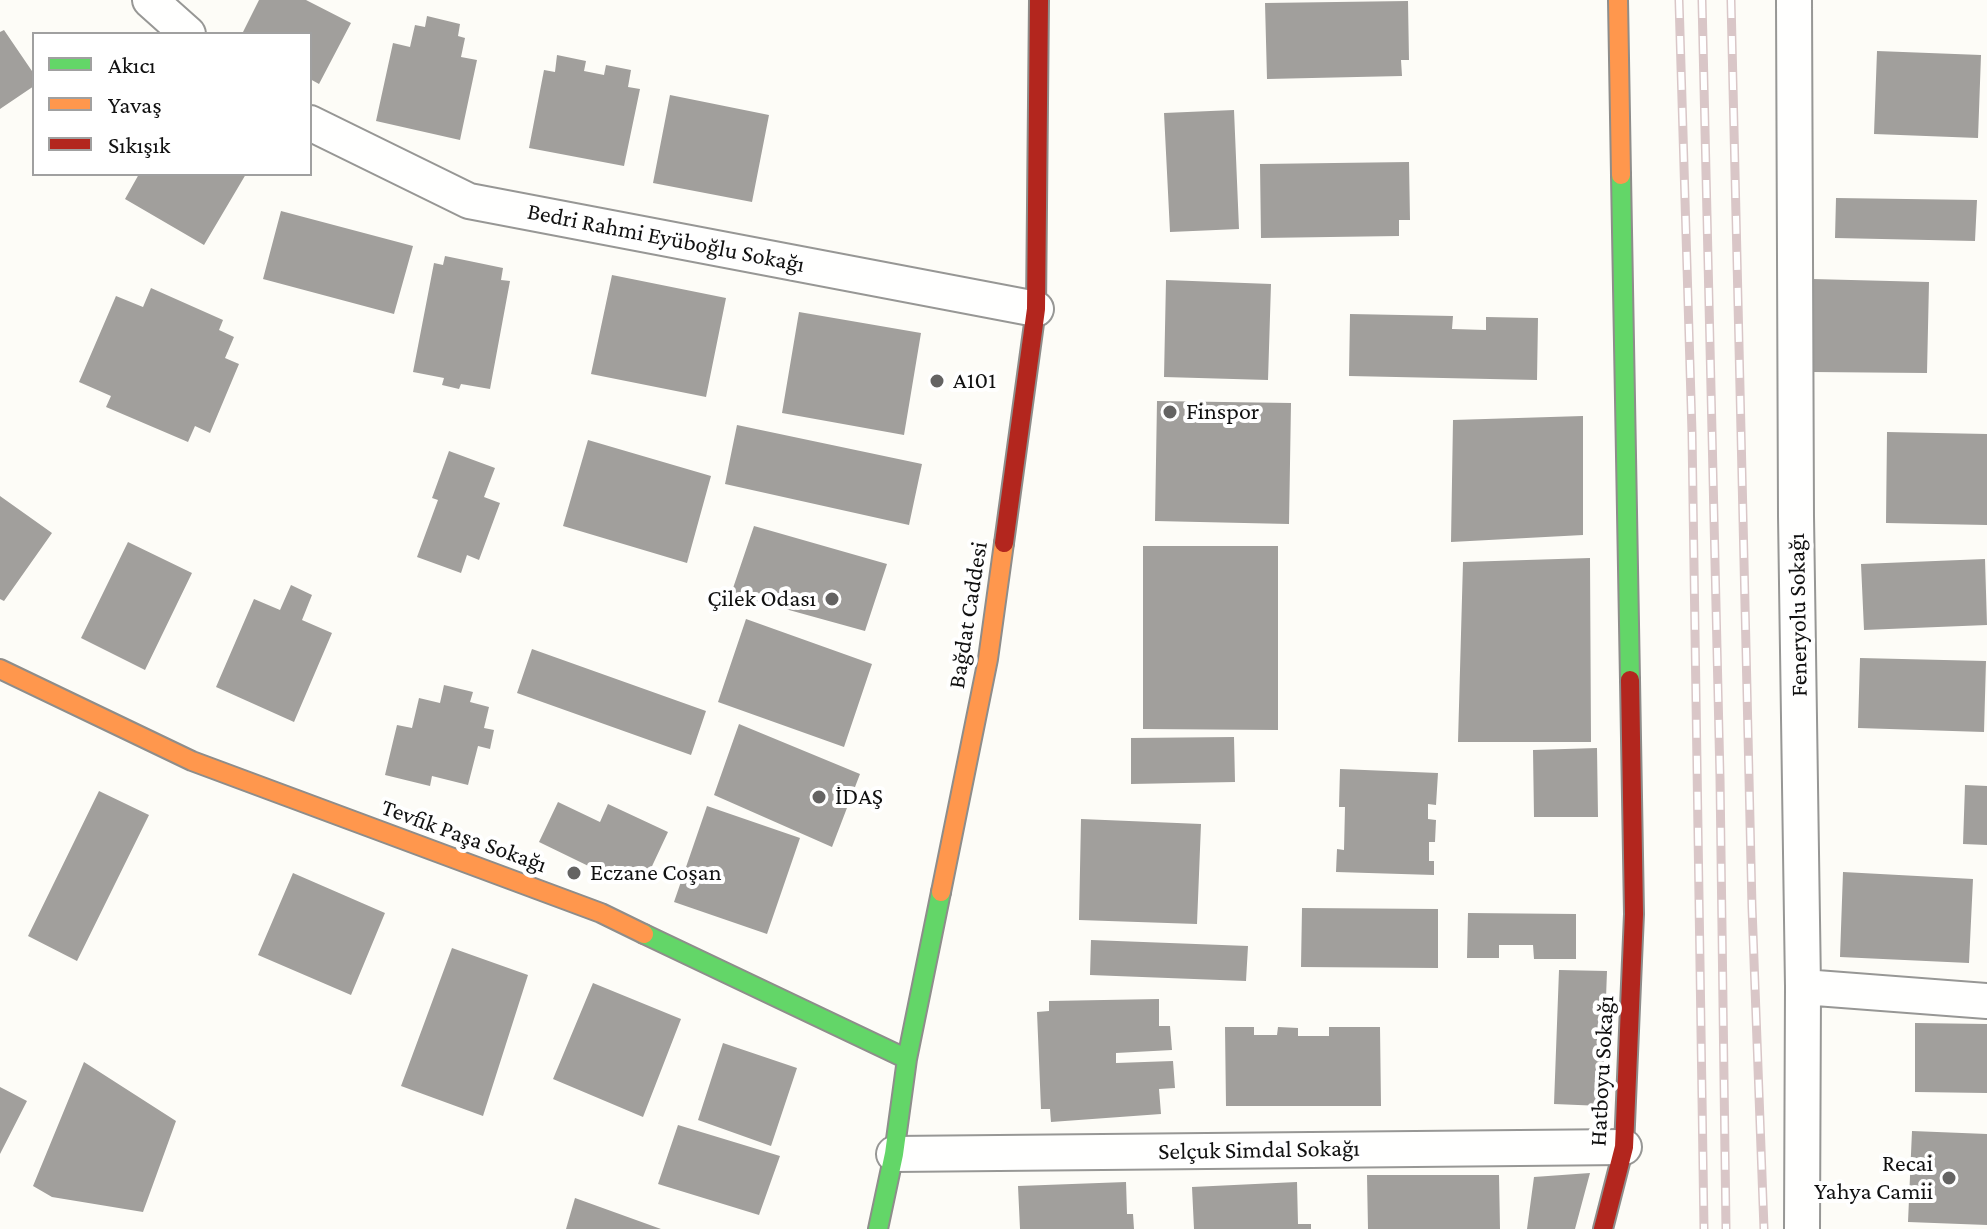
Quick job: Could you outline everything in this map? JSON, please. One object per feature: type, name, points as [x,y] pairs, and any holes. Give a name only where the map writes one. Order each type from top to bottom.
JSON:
[{"type":"street","points":[[150,0],[186,32]]},
{"type":"street","name":"Bağdat Caddesi","points":[[878,1229],[894,1154],[907,1059],[988,659],[1036,309],[1039,0]]},
{"type":"street","name":"Hatboyu Sokağı","points":[[1603,1229],[1624,1147],[1634,914],[1618,0]]},
{"type":"street","name":"Feneryolu Sokağı","points":[[1794,0],[1796,500],[1803,987],[1802,1229]]},
{"type":"street","name":"Bedri Rahmi Eyüboğlu Sokağı","points":[[312,124],[469,201],[1036,309]]},
{"type":"street","name":"Tevfik Paşa Sokağı","points":[[0,669],[192,761],[601,913],[907,1059]]},
{"type":"street","points":[[1803,987],[1987,1001]]},
{"type":"street","name":"Selçuk Simdal Sokağı","points":[[894,1154],[1624,1147]]},
{"type":"building","points":[[259,0],[306,0],[351,23],[319,84],[312,80],[312,32],[243,32]]},
{"type":"building","points":[[1408,1],[1409,60],[1401,60],[1402,76],[1267,79],[1265,3]]},
{"type":"building","points":[[427,16],[460,24],[458,36],[465,38],[461,57],[477,60],[460,140],[376,121],[393,43],[410,47],[415,25],[425,27]]},
{"type":"building","points":[[4,30],[32,71],[32,87],[0,109],[0,32]]},
{"type":"building","points":[[1877,51],[1981,55],[1978,138],[1874,134]]},
{"type":"building","points":[[557,55],[586,61],[584,71],[604,75],[606,65],[631,70],[628,87],[640,89],[624,166],[529,148],[544,70],[555,72]]},
{"type":"building","points":[[670,95],[769,115],[752,202],[653,183]]},
{"type":"building","points":[[1234,110],[1239,229],[1170,232],[1164,113]]},
{"type":"building","points":[[1409,162],[1410,220],[1399,220],[1399,236],[1261,238],[1260,164]]},
{"type":"building","points":[[138,176],[245,176],[204,245],[125,199]]},
{"type":"building","points":[[1836,198],[1977,200],[1975,241],[1835,238]]},
{"type":"building","points":[[281,211],[413,246],[394,314],[263,279]]},
{"type":"building","points":[[445,256],[503,268],[501,280],[510,281],[490,389],[461,384],[459,389],[442,385],[444,378],[413,372],[434,263],[443,265]]},
{"type":"building","points":[[612,275],[726,298],[706,397],[591,374]]},
{"type":"building","points":[[1812,279],[1929,282],[1927,373],[1812,372]]},
{"type":"building","points":[[1166,280],[1271,284],[1268,380],[1164,377]]},
{"type":"building","points":[[151,288],[223,320],[219,330],[234,337],[225,358],[239,364],[210,433],[195,426],[188,442],[106,407],[111,396],[79,382],[116,296],[143,307]]},
{"type":"building","points":[[799,312],[921,333],[904,435],[782,413]]},
{"type":"building","points":[[1350,314],[1453,316],[1452,329],[1486,330],[1486,317],[1538,318],[1537,380],[1349,376]]},
{"type":"building","points":[[1157,401],[1291,403],[1289,524],[1155,521]]},
{"type":"building","points":[[1583,416],[1583,535],[1451,542],[1453,420]]},
{"type":"building","points":[[737,425],[922,464],[909,525],[725,484]]},
{"type":"building","points":[[1887,432],[1987,434],[1987,525],[1886,523]]},
{"type":"building","points":[[588,440],[711,476],[687,563],[563,526]]},
{"type":"building","points":[[449,451],[495,468],[484,497],[500,503],[479,560],[467,555],[461,573],[417,557],[438,500],[432,498]]},
{"type":"building","points":[[0,496],[52,533],[4,601],[0,599]]},
{"type":"building","points":[[754,526],[887,564],[865,631],[731,594]]},
{"type":"building","points":[[128,542],[192,573],[145,670],[81,638]]},
{"type":"building","points":[[1143,546],[1278,546],[1278,730],[1143,729]]},
{"type":"building","points":[[1590,558],[1591,742],[1458,742],[1463,562]]},
{"type":"building","points":[[1985,559],[1987,625],[1864,630],[1861,564]]},
{"type":"building","points":[[291,585],[312,595],[302,620],[332,633],[294,722],[216,687],[254,599],[280,610]]},
{"type":"building","points":[[746,619],[872,664],[844,747],[718,702]]},
{"type":"building","points":[[532,649],[706,711],[691,755],[517,693]]},
{"type":"building","points":[[1860,658],[1986,661],[1984,732],[1858,728]]},
{"type":"building","points":[[444,685],[473,692],[470,702],[489,707],[484,728],[494,730],[490,749],[478,746],[468,785],[432,776],[430,786],[385,775],[397,725],[412,728],[419,698],[440,703]]},
{"type":"building","points":[[739,724],[860,774],[832,847],[714,795]]},
{"type":"building","points":[[1234,737],[1235,782],[1131,784],[1131,738]]},
{"type":"building","points":[[1597,748],[1598,817],[1534,817],[1533,750]]},
{"type":"building","points":[[1340,769],[1438,773],[1436,805],[1428,804],[1428,819],[1436,820],[1435,842],[1429,842],[1429,861],[1434,861],[1434,875],[1336,872],[1337,849],[1344,850],[1345,807],[1339,807]]},
{"type":"building","points":[[1965,785],[1987,786],[1987,845],[1963,844]]},
{"type":"building","points":[[99,791],[149,815],[77,961],[28,936]]},
{"type":"building","points":[[558,802],[600,822],[608,804],[668,832],[646,879],[614,865],[609,876],[539,842]]},
{"type":"building","points":[[707,806],[800,838],[767,934],[674,902]]},
{"type":"building","points":[[1081,819],[1201,824],[1197,924],[1079,920]]},
{"type":"building","points":[[1843,872],[1973,879],[1969,963],[1840,957]]},
{"type":"building","points":[[293,873],[385,913],[351,995],[258,955]]},
{"type":"building","points":[[1302,908],[1438,909],[1438,968],[1301,967]]},
{"type":"building","points":[[1468,913],[1576,914],[1576,959],[1534,959],[1533,945],[1499,945],[1499,958],[1467,958]]},
{"type":"building","points":[[1091,940],[1248,946],[1246,981],[1090,975]]},
{"type":"building","points":[[452,948],[528,975],[483,1116],[401,1086]]},
{"type":"building","points":[[1559,970],[1607,971],[1602,1106],[1554,1104]]},
{"type":"building","points":[[593,983],[681,1019],[643,1117],[553,1079]]},
{"type":"building","points":[[1159,999],[1159,1026],[1170,1026],[1172,1050],[1116,1053],[1116,1063],[1173,1061],[1175,1088],[1159,1089],[1161,1114],[1051,1122],[1050,1109],[1041,1109],[1037,1012],[1049,1011],[1049,1001]]},
{"type":"building","points":[[1915,1023],[1987,1024],[1987,1093],[1915,1092]]},
{"type":"building","points":[[1225,1027],[1254,1027],[1254,1035],[1277,1035],[1278,1027],[1298,1028],[1298,1036],[1329,1036],[1329,1027],[1380,1027],[1381,1106],[1226,1106]]},
{"type":"building","points":[[723,1043],[797,1068],[771,1146],[698,1120]]},
{"type":"building","points":[[84,1062],[176,1121],[143,1212],[52,1197],[33,1186]]},
{"type":"building","points":[[0,1087],[27,1101],[0,1154]]},
{"type":"building","points":[[678,1125],[780,1156],[759,1215],[658,1184]]},
{"type":"building","name":"Recai Yahya Camii","points":[[1912,1131],[1987,1134],[1987,1225],[1908,1222]]},
{"type":"building","points":[[1590,1173],[1575,1229],[1527,1229],[1534,1177]]},
{"type":"building","points":[[1367,1175],[1499,1175],[1500,1229],[1368,1229]]},
{"type":"building","points":[[1126,1182],[1127,1214],[1133,1214],[1134,1229],[1020,1229],[1018,1186]]},
{"type":"building","points":[[1297,1182],[1298,1224],[1311,1224],[1311,1229],[1194,1229],[1192,1187]]},
{"type":"building","points":[[575,1198],[661,1229],[566,1229]]},
{"type":"railway","points":[[1679,0],[1692,433],[1704,1229]]},
{"type":"railway","points":[[1702,0],[1720,778],[1726,1229]]},
{"type":"railway","points":[[1731,0],[1752,907],[1764,1229]]},
{"type":"traffic: fast","points":[[1621,175],[1630,680]]},
{"type":"traffic: fast","points":[[878,1229],[894,1154],[907,1059],[941,892]]},
{"type":"traffic: fast","points":[[644,934],[907,1059]]},
{"type":"traffic: slow","points":[[1618,0],[1621,175]]},
{"type":"traffic: slow","points":[[941,892],[988,659],[1004,543]]},
{"type":"traffic: slow","points":[[0,669],[192,761],[601,913],[644,934]]},
{"type":"traffic: jam","points":[[1004,543],[1036,309],[1039,0]]},
{"type":"traffic: jam","points":[[1603,1229],[1624,1147],[1634,914],[1630,680]]},
{"type":"place","name":"A101","points":[[937,381]]},
{"type":"place","name":"Finspor","points":[[1170,412]]},
{"type":"place","name":"Çilek Odası","points":[[832,599]]},
{"type":"place","name":"İDAŞ","points":[[819,797]]},
{"type":"place","name":"Eczane Coşan","points":[[574,873]]},
{"type":"place","name":"Recai Yahya Camii","points":[[1949,1178]]}]
